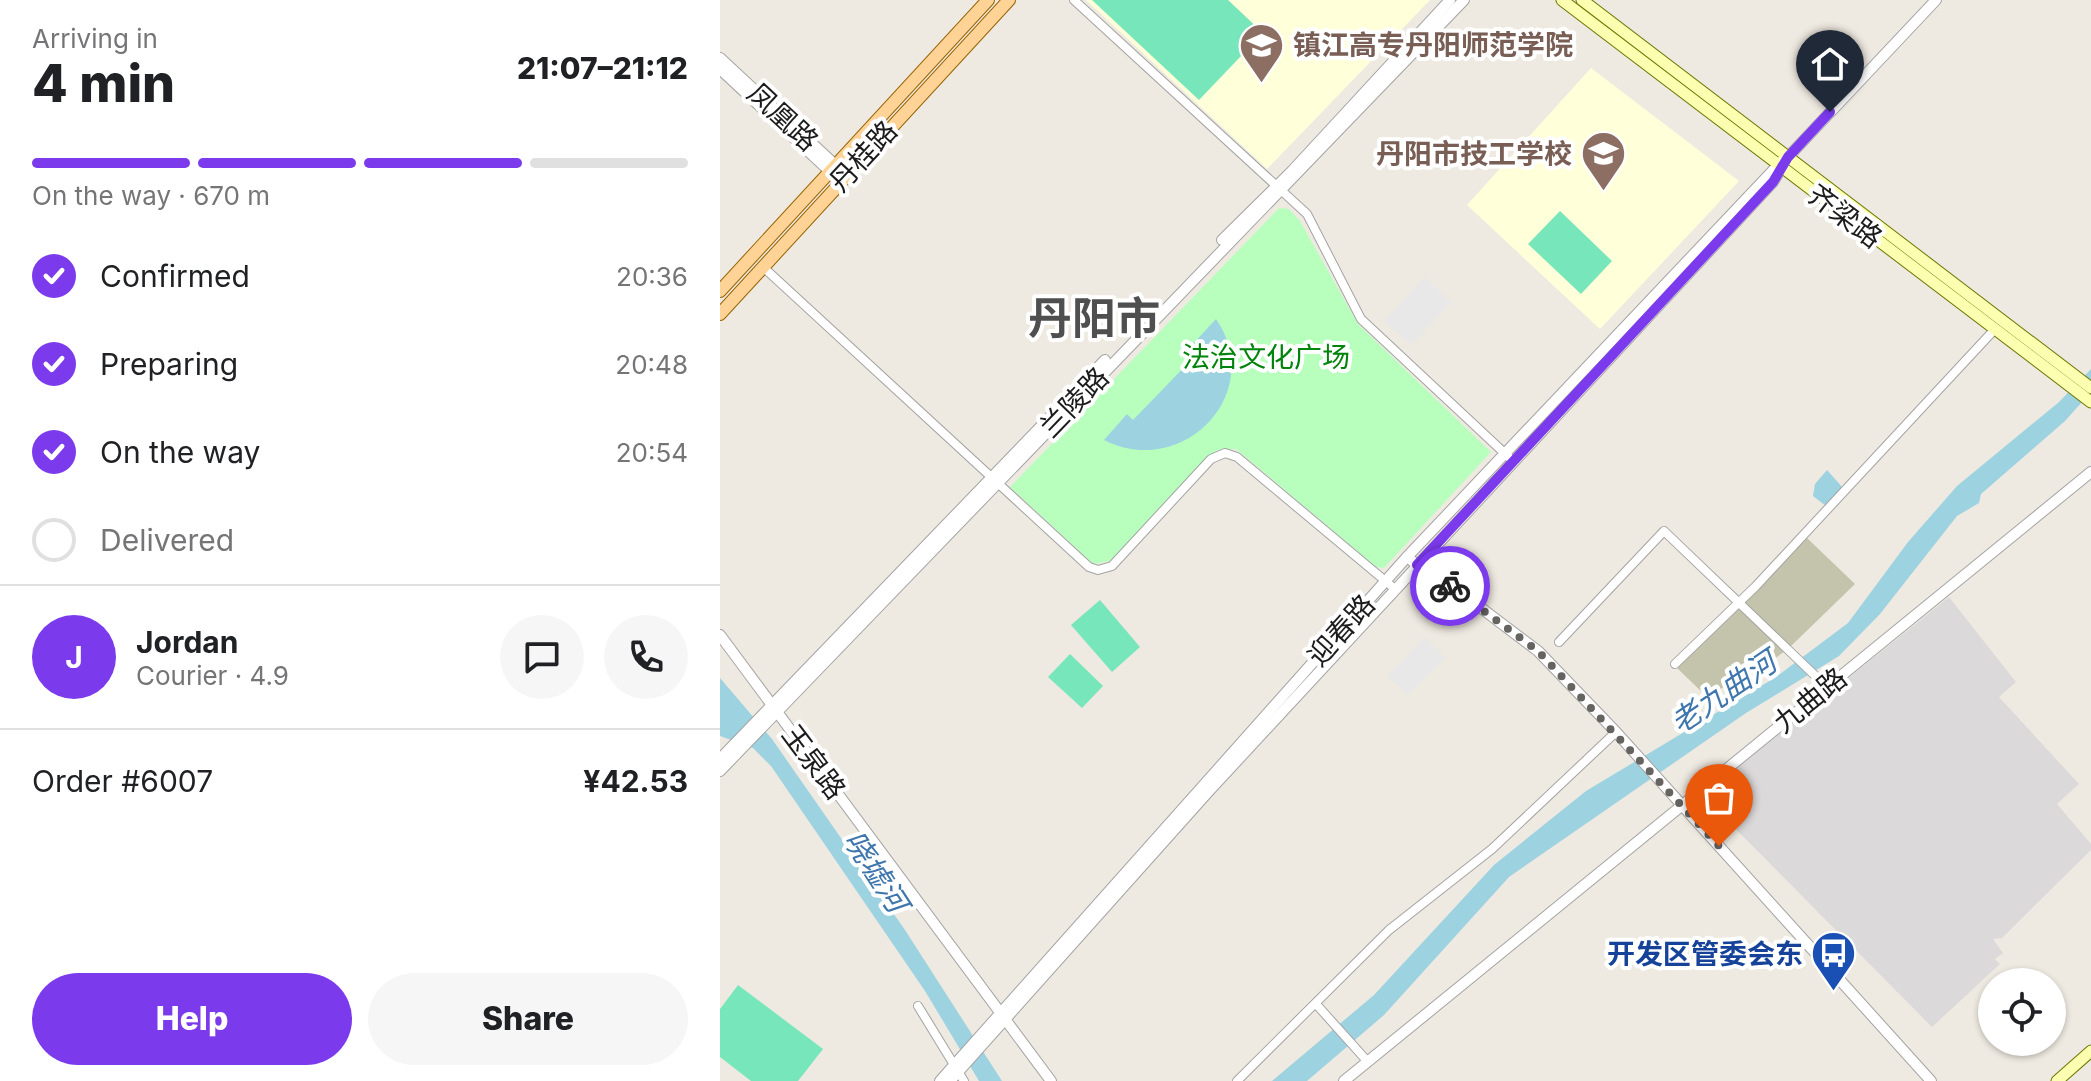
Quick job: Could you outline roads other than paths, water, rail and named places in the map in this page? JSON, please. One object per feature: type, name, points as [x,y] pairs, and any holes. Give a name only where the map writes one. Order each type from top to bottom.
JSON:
[{"type":"main road","name":"丹桂路","points":[[720,291],[988,0]]},
{"type":"main road","name":"丹桂路","points":[[720,314],[1009,0]]},
{"type":"main road","name":"齐梁路","points":[[1562,0],[1944,283],[2073,381],[2090,401]]},
{"type":"main road","name":"齐梁路","points":[[1582,0],[1783,163]]},
{"type":"main road","name":"齐梁路","points":[[1944,283],[1995,329],[2073,381],[2091,388]]},
{"type":"main road","points":[[2057,1081],[2091,1051]]},
{"type":"street","points":[[1074,0],[1307,214],[1361,319],[1510,459]]},
{"type":"street","name":"兰陵路","points":[[1278,188],[1450,0]]},
{"type":"street","name":"兰陵路","points":[[720,771],[762,720],[993,480],[1464,0]]},
{"type":"street","name":"迎春路","points":[[1390,585],[1417,565],[1510,459],[1936,0]]},
{"type":"street","name":"凤凰路","points":[[720,58],[833,168]]},
{"type":"street","name":"凤凰路","points":[[720,69],[844,178]]},
{"type":"street","points":[[763,267],[1089,567],[1106,569],[1211,459],[1218,454],[1232,454],[1390,585]]},
{"type":"street","points":[[1675,664],[1995,329]]},
{"type":"street","name":"迎春路","points":[[950,1081],[983,1038],[1390,585],[1406,558],[1510,459]]},
{"type":"street","name":"九曲路","points":[[1344,1081],[2091,472]]},
{"type":"street","points":[[1559,642],[1664,531],[1827,687]]},
{"type":"street","points":[[1406,558],[1460,592],[1538,651],[1616,732],[1931,1081]]},
{"type":"street","name":"玉泉路","points":[[720,635],[1051,1081]]},
{"type":"street","points":[[1237,1081],[1389,930],[1492,849],[1616,732]]},
{"type":"street","name":"兰陵路","points":[[720,759],[738,746]]},
{"type":"street","points":[[1316,1004],[1368,1062]]},
{"type":"street","points":[[918,1006],[960,1068]]},
{"type":"street","name":"迎春路","points":[[940,1081],[960,1068]]},
{"type":"water","points":[[1216,319],[1229,347],[1231,375],[1224,400],[1209,422],[1188,439],[1162,448],[1134,449],[1104,440],[1127,414],[1133,420],[1197,354],[1190,347]]},
{"type":"water","points":[[2091,369],[2091,392],[2065,421],[1981,494],[1979,503],[1957,516],[1880,614],[1839,656],[1746,713],[1509,877],[1384,1015],[1307,1081],[1272,1081],[1374,995],[1494,865],[1586,791],[1776,677],[1848,623],[1908,542],[1957,486],[2059,402]]},
{"type":"water","points":[[1827,470],[1843,488],[1826,506],[1813,496],[1815,484]]},
{"type":"water","points":[[720,678],[772,739],[905,930],[1002,1081],[979,1081],[925,991],[771,766],[753,748],[720,736]]},
{"type":"place","name":"镇江高专丹阳师范学院","points":[[1262,84]]},
{"type":"place","name":"丹阳市技工学校","points":[[1603,193]]},
{"type":"place","name":"开发区管委会东","points":[[1834,993]]},
{"type":"district","name":"丹阳市","points":[[1094,318]]},
{"type":"park label","name":"法治文化广场","points":[[1266,357]]},
{"type":"water label","name":"老九曲河","points":[[1723,692]]},
{"type":"water label","name":"哓墟河","points":[[876,871]]}]
